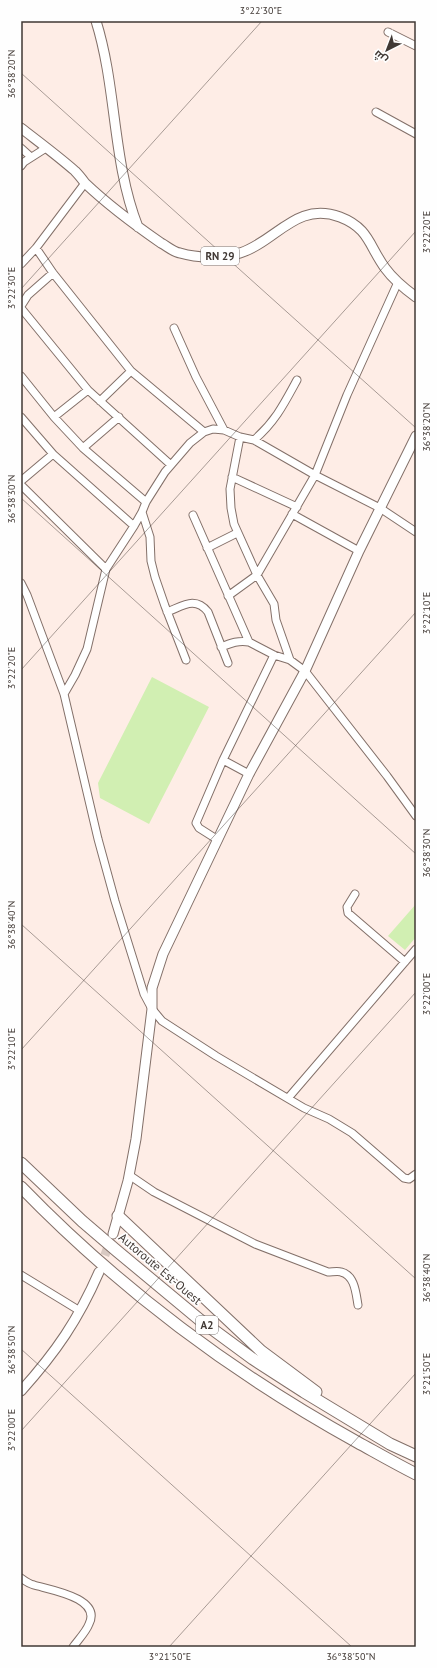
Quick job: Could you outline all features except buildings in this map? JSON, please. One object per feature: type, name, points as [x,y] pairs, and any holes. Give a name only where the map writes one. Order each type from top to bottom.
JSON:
[{"type":"highway","name":"Autoroute Est-Ouest","points":[[21,1163],[82,1221],[200,1320],[253,1359],[304,1392],[390,1444],[416,1456]]},
{"type":"highway","name":"A2","points":[[21,1186],[59,1225],[97,1260],[127,1286],[198,1340],[281,1398],[416,1474]]},
{"type":"highway","points":[[118,1216],[261,1351],[361,1426]]},
{"type":"main road","points":[[96,21],[107,65],[120,166],[132,211],[139,228]]},
{"type":"main road","name":"RN 29","points":[[21,128],[76,172],[85,182],[139,228],[178,253],[207,258],[239,254],[265,241],[290,223],[309,214],[321,213],[339,217],[353,223],[359,228],[365,234],[385,267],[398,282],[416,297]]},
{"type":"main road","points":[[112,1234],[129,1175],[136,1139],[152,1010],[152,988],[163,954],[249,774],[305,671],[359,551],[416,436]]},
{"type":"main road","points":[[21,1391],[56,1350],[80,1311],[99,1272]]},
{"type":"street","points":[[388,32],[416,46]]},
{"type":"street","points":[[376,112],[416,134]]},
{"type":"street","points":[[21,148],[31,157]]},
{"type":"street","points":[[21,166],[31,157],[46,148]]},
{"type":"street","points":[[21,264],[36,248],[85,182]]},
{"type":"street","points":[[36,248],[53,273],[132,371],[204,432]]},
{"type":"street","points":[[53,273],[28,295],[21,307],[88,390],[171,465]]},
{"type":"street","points":[[228,596],[257,575],[315,475],[328,446],[347,395],[398,282]]},
{"type":"street","points":[[174,328],[196,377],[224,430]]},
{"type":"street","points":[[100,401],[132,371]]},
{"type":"street","points":[[21,376],[54,417],[84,448],[146,502]]},
{"type":"street","points":[[254,440],[268,428],[281,410],[297,380]]},
{"type":"street","points":[[54,417],[88,390]]},
{"type":"street","points":[[21,417],[53,454],[134,526]]},
{"type":"street","points":[[84,448],[119,417]]},
{"type":"street","points":[[64,694],[76,675],[87,649],[106,569],[134,526],[146,502],[165,472],[190,443],[204,432],[213,429],[224,430],[240,437],[254,440],[315,475],[380,508],[416,532]]},
{"type":"street","points":[[240,437],[230,489],[231,508],[237,533],[257,575],[274,604],[276,620],[290,660]]},
{"type":"street","points":[[21,481],[53,454]]},
{"type":"street","points":[[232,477],[297,507]]},
{"type":"street","points":[[21,484],[106,569]]},
{"type":"street","points":[[142,512],[150,537],[151,561],[167,612],[186,660]]},
{"type":"street","points":[[292,514],[359,551]]},
{"type":"street","points":[[193,515],[249,642]]},
{"type":"street","points":[[208,548],[237,533]]},
{"type":"street","points":[[21,584],[27,595],[64,694],[115,901],[144,994],[152,1010],[162,1021],[216,1056],[352,1133],[404,1178],[409,1179],[416,1174]]},
{"type":"street","points":[[167,612],[188,604],[197,603],[202,606],[208,612],[228,663]]},
{"type":"street","points":[[221,647],[237,641],[249,642],[274,655],[290,660],[305,671],[387,776],[416,816]]},
{"type":"street","points":[[218,840],[199,828],[196,823],[223,760],[274,655]]},
{"type":"street","points":[[223,760],[249,774]]},
{"type":"street","points":[[355,894],[347,907],[348,913],[405,962]]},
{"type":"street","points":[[289,1098],[416,949]]},
{"type":"street","points":[[129,1175],[154,1192],[255,1244],[328,1272],[341,1271],[348,1275],[354,1286],[358,1305]]},
{"type":"street","points":[[21,1275],[80,1311]]},
{"type":"street","points":[[21,1578],[30,1584],[73,1597],[89,1606],[91,1613],[89,1625],[73,1647]]},
{"type":"green space","points":[[152,677],[209,707],[149,824],[100,798],[98,783]]},
{"type":"green space","points":[[416,904],[416,937],[405,950],[388,936]]},
{"type":"tunnel","points":[[100,1268],[111,1239]]}]
